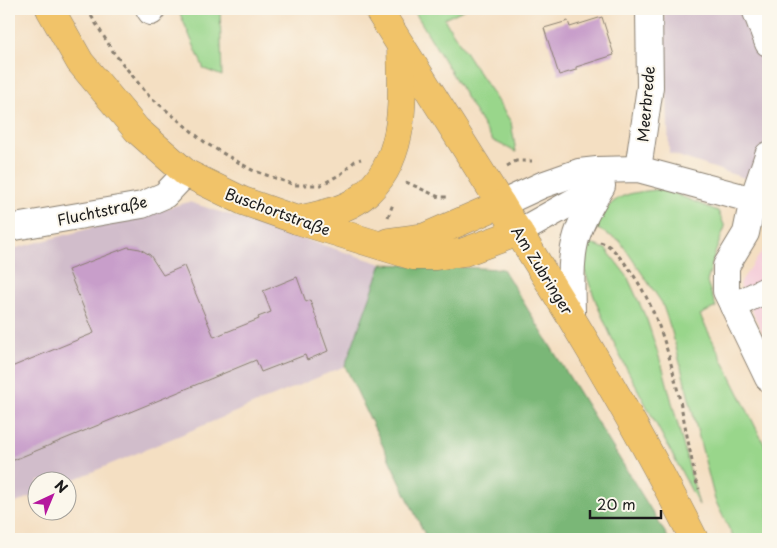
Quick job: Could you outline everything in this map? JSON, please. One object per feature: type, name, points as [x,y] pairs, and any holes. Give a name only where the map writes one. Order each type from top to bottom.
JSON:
[{"type":"main road","name":"Buschortstraße","points":[[50,9],[80,62],[137,130],[186,173],[243,201],[297,220],[414,256],[436,256],[464,252],[519,232]]},
{"type":"main road","name":"Am Zubringer","points":[[378,9],[572,317],[663,476],[694,539]]},
{"type":"main road","points":[[297,220],[337,210],[361,198],[376,184],[394,153],[400,127],[402,89],[400,44]]},
{"type":"main road","name":"Buschortstraße","points":[[376,244],[424,237],[501,204]]},
{"type":"street","name":"Meerbrede","points":[[620,175],[650,87],[649,9]]},
{"type":"street","points":[[755,9],[768,43]]},
{"type":"street","points":[[768,155],[761,202],[746,233],[726,266],[726,291],[768,378]]},
{"type":"street","points":[[501,204],[542,185],[579,172],[597,170],[761,202]]},
{"type":"street","name":"Fluchtstraße","points":[[9,228],[142,205],[164,195],[186,173]]},
{"type":"street","points":[[519,232],[620,175]]},
{"type":"street","points":[[572,317],[572,278],[577,236],[588,209],[620,175]]},
{"type":"street","points":[[733,306],[768,289]]},
{"type":"path","points":[[87,9],[114,53],[148,95],[206,144],[252,170],[295,185],[321,185],[340,174],[355,160],[362,159],[439,197],[454,197],[485,178]]},
{"type":"path","points":[[526,161],[542,185]]},
{"type":"path","points":[[376,244],[396,199]]},
{"type":"path","points":[[577,236],[609,244],[631,271],[654,314],[670,363],[696,481],[700,490]]},
{"type":"shaded area","points":[[664,9],[768,9],[768,186],[669,153]]},
{"type":"shaded area","points":[[189,202],[382,264],[345,366],[78,478],[78,470],[28,470],[28,498],[9,506],[9,250]]},
{"type":"shaded area","points":[[768,243],[768,344],[739,284]]},
{"type":"green space","points":[[178,9],[220,9],[222,76],[204,69]]},
{"type":"green space","points":[[413,9],[465,9],[444,19],[511,122],[516,152],[492,140]]},
{"type":"green space","points":[[663,189],[718,211],[725,227],[707,282],[716,307],[700,315],[768,452],[768,539],[734,539],[715,500],[672,332],[662,303],[620,241],[594,227],[608,207],[622,197],[639,192]]},
{"type":"green space","points":[[588,243],[606,249],[627,276],[647,320],[664,372],[699,505],[619,354],[598,307],[584,269]]},
{"type":"green space","points":[[382,264],[503,269],[669,539],[427,539],[345,366]]},
{"type":"building","points":[[602,17],[614,55],[576,67],[576,70],[559,75],[544,28],[568,21],[570,27]]},
{"type":"building","points":[[128,247],[140,249],[150,255],[163,275],[184,266],[214,337],[259,319],[258,317],[271,312],[263,291],[297,277],[306,302],[310,300],[328,351],[307,360],[305,355],[261,372],[256,360],[9,462],[9,368],[94,333],[68,270]]}]
